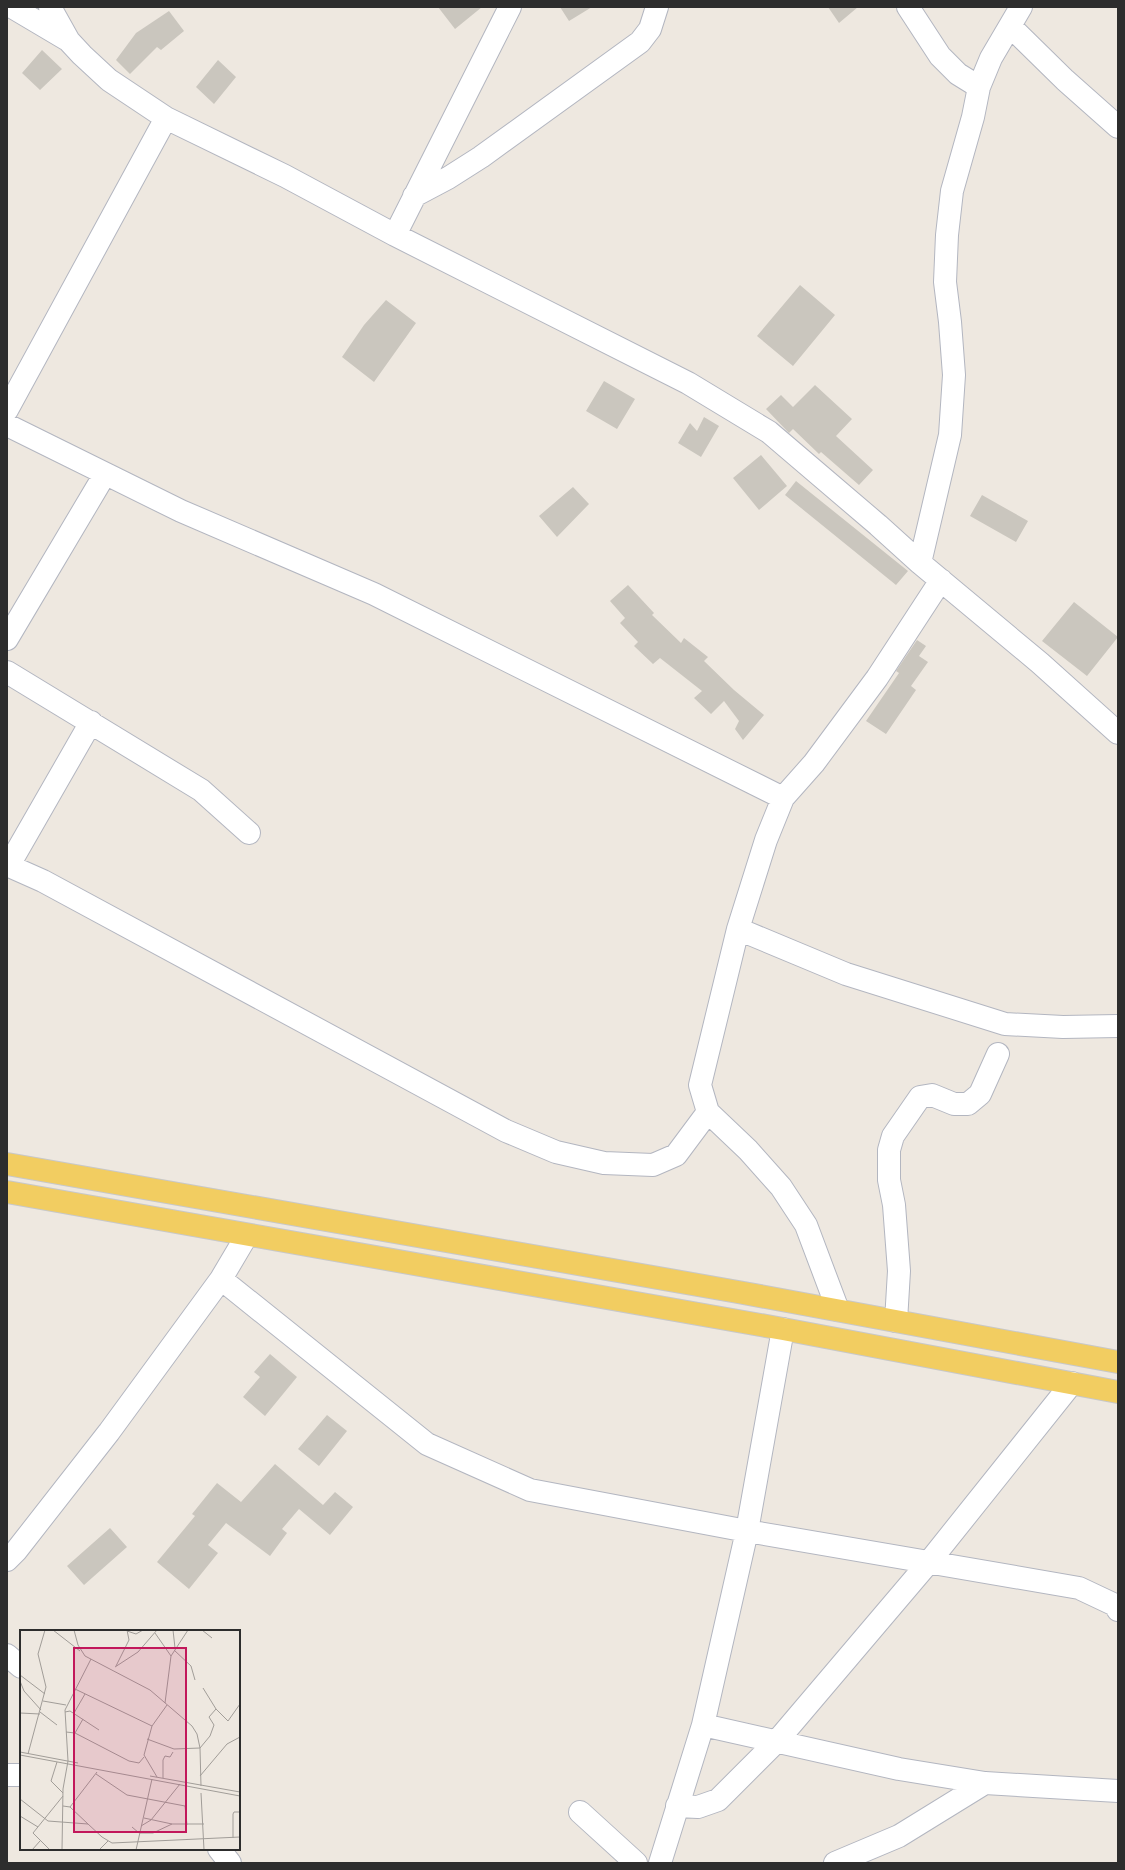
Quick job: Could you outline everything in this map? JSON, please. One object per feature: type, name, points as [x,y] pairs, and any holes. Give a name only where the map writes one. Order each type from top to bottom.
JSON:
[{"type":"main road","points":[[7,1164],[838,1310],[1118,1362]]},
{"type":"main road","points":[[7,1192],[783,1329],[1118,1392]]},
{"type":"street","points":[[12,7],[69,41]]},
{"type":"street","points":[[50,7],[69,41],[82,56],[109,80],[166,118],[285,176],[395,235],[688,383],[769,432],[920,563],[1040,663],[1118,733]]},
{"type":"street","points":[[395,235],[510,7]]},
{"type":"street","points":[[414,196],[448,178],[481,157],[640,42],[650,28],[657,7]]},
{"type":"street","points":[[908,7],[940,56],[958,74],[979,87]]},
{"type":"street","points":[[920,563],[950,435],[954,375],[945,282],[947,235],[952,191],[973,117],[979,87],[991,58],[1017,13],[1065,80],[1118,127]]},
{"type":"street","points":[[7,410],[166,118]]},
{"type":"street","points":[[7,424],[181,511],[374,594],[783,798]]},
{"type":"street","points":[[7,638],[105,474]]},
{"type":"street","points":[[838,1310],[806,1225],[781,1187],[748,1150],[708,1112],[700,1085],[738,929],[766,840],[783,798],[814,763],[877,678],[941,580]]},
{"type":"street","points":[[7,672],[201,790],[248,833]]},
{"type":"street","points":[[91,722],[8,865],[42,881],[506,1131],[556,1152],[604,1163],[653,1166],[676,1155],[708,1112]]},
{"type":"street","points":[[738,929],[846,974],[1005,1024],[1063,1027],[1118,1026]]},
{"type":"street","points":[[896,1321],[899,1271],[894,1205],[889,1180],[888,1164],[889,1150],[893,1136],[920,1097],[932,1095],[954,1104],[968,1104],[980,1094],[998,1054]]},
{"type":"street","points":[[7,1560],[16,1551],[109,1432],[221,1279],[247,1235]]},
{"type":"street","points":[[221,1279],[428,1444],[530,1490],[747,1531],[1079,1588],[1115,1604],[1118,1610]]},
{"type":"street","points":[[660,1863],[704,1725],[747,1531],[783,1329]]},
{"type":"street","points":[[677,1806],[698,1806],[718,1800],[777,1741],[929,1562],[1072,1383]]},
{"type":"street","points":[[7,1655],[20,1665]]},
{"type":"street","points":[[704,1725],[899,1769],[985,1783],[1118,1791]]},
{"type":"street","points":[[7,1775],[20,1775]]},
{"type":"street","points":[[835,1863],[899,1836],[985,1783]]},
{"type":"street","points":[[580,1812],[636,1863]]},
{"type":"street","points":[[220,1850],[230,1863]]},
{"type":"building","points":[[438,7],[482,7],[455,29]]},
{"type":"building","points":[[560,7],[592,7],[569,21]]},
{"type":"building","points":[[828,7],[858,7],[839,23]]},
{"type":"building","points":[[169,11],[184,31],[161,50],[157,47],[130,74],[116,60],[136,33]]},
{"type":"building","points":[[42,50],[62,69],[40,90],[22,73]]},
{"type":"building","points":[[218,60],[236,77],[214,104],[196,87]]},
{"type":"building","points":[[800,285],[835,315],[793,366],[757,336]]},
{"type":"building","points":[[386,300],[416,323],[374,382],[342,357],[364,325]]},
{"type":"building","points":[[604,381],[635,399],[617,429],[586,411]]},
{"type":"building","points":[[815,385],[852,419],[836,436],[873,470],[859,485],[821,452],[819,454],[793,429],[789,433],[766,409],[781,395],[793,407]]},
{"type":"building","points":[[704,417],[719,426],[701,457],[678,443],[690,423],[697,431]]},
{"type":"building","points":[[761,455],[787,486],[759,510],[733,478]]},
{"type":"building","points":[[796,481],[908,571],[896,585],[785,495]]},
{"type":"building","points":[[573,487],[589,504],[557,537],[539,516]]},
{"type":"building","points":[[982,495],[1028,521],[1016,542],[970,516]]},
{"type":"building","points":[[628,585],[654,613],[652,615],[681,643],[684,638],[708,657],[704,661],[734,690],[764,715],[743,740],[735,729],[739,721],[724,701],[711,714],[694,698],[702,691],[660,658],[653,664],[634,646],[638,642],[620,623],[625,618],[610,601]]},
{"type":"building","points":[[1074,602],[1118,637],[1087,676],[1042,641]]},
{"type":"building","points":[[917,640],[926,646],[919,656],[928,662],[911,686],[916,690],[886,734],[866,721],[899,673],[896,671]]},
{"type":"building","points":[[270,1354],[297,1377],[265,1416],[243,1397],[260,1377],[254,1372]]},
{"type":"building","points":[[327,1415],[347,1431],[319,1466],[298,1449]]},
{"type":"building","points":[[275,1464],[323,1505],[335,1492],[353,1507],[330,1535],[299,1509],[282,1529],[287,1533],[270,1556],[226,1523],[208,1545],[218,1553],[189,1589],[157,1562],[195,1516],[192,1514],[217,1483],[241,1502]]},
{"type":"building","points":[[110,1528],[127,1547],[84,1585],[67,1566]]}]
